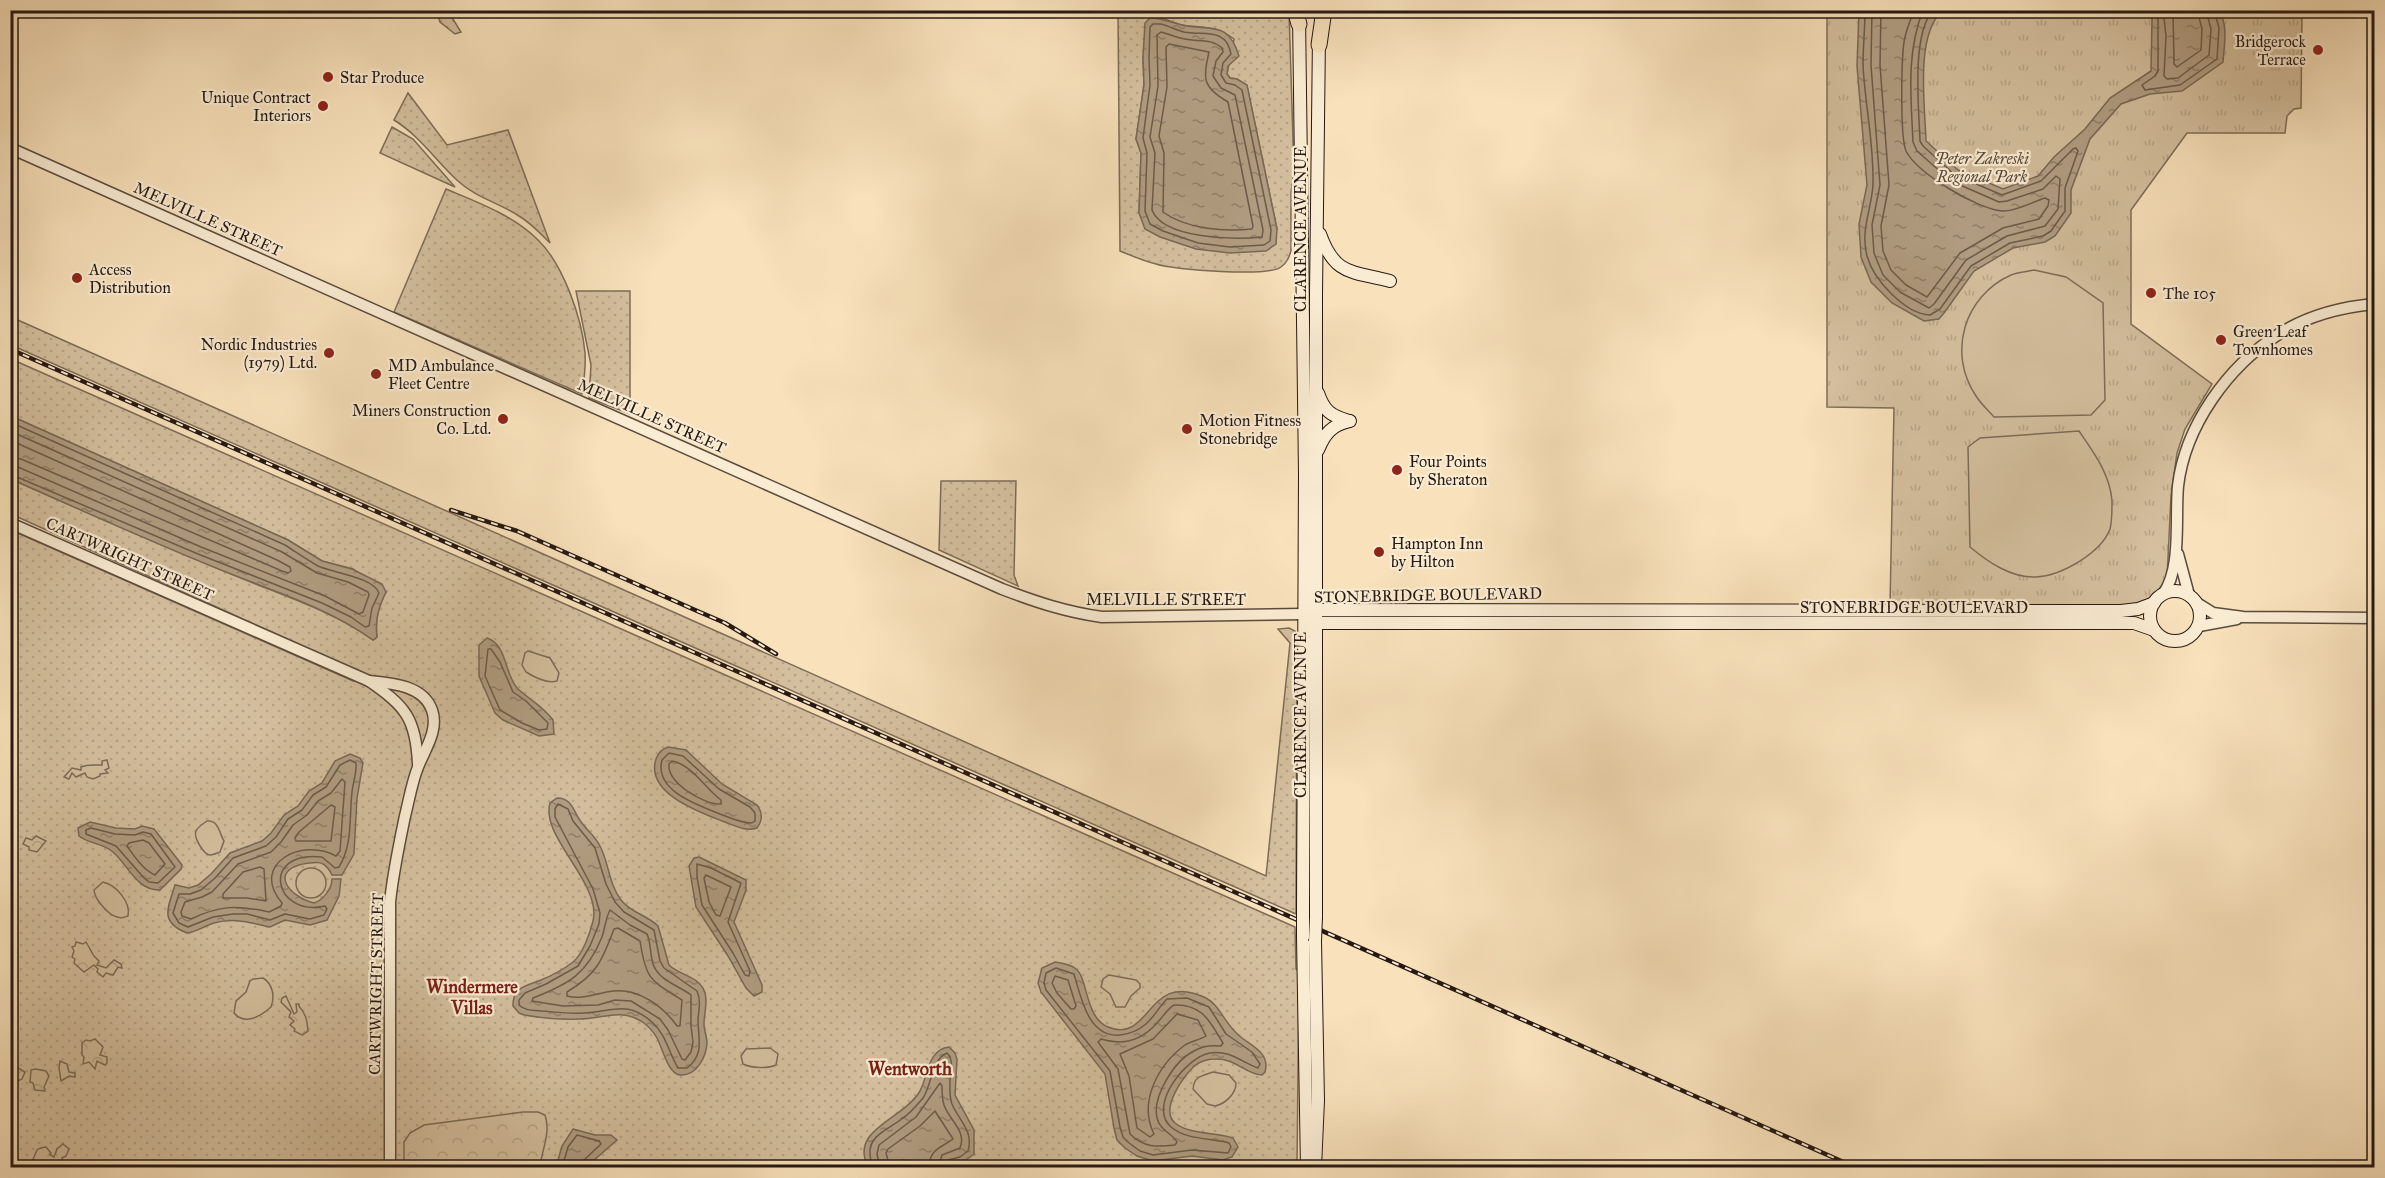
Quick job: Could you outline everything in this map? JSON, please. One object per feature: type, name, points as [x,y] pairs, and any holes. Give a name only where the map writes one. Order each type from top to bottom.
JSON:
[{"type":"highway","points":[[1319,45],[1323,10]]},
{"type":"main road","name":"CLARENCE AVENUE","points":[[1309,939],[1316,917],[1318,10]]},
{"type":"main road","name":"CLARENCE AVENUE","points":[[1298,15],[1304,315],[1303,911],[1309,939],[1307,1165]]},
{"type":"main road","points":[[1316,226],[1326,253],[1333,262],[1344,269],[1390,281]]},
{"type":"main road","points":[[1316,388],[1326,411],[1331,416],[1350,421],[1336,424],[1330,429],[1323,437],[1316,457]]},
{"type":"main road","points":[[2178,591],[2193,599],[2200,618],[2199,626],[2189,637],[2182,640],[2166,639],[2154,630],[2150,618],[2158,598],[2178,591]]},
{"type":"main road","name":"STONEBRIDGE BOULEVARD","points":[[1317,617],[2121,611],[2138,609],[2158,598]]},
{"type":"main road","name":"STONEBRIDGE BOULEVARD","points":[[1304,614],[1317,617],[2134,623],[2154,630]]},
{"type":"street","name":"MELVILLE STREET","points":[[10,148],[1002,589],[1041,604],[1070,613],[1102,617],[1304,614]]},
{"type":"street","points":[[2158,598],[2171,577],[2176,545],[2176,506],[2183,461],[2202,416],[2225,382],[2249,356],[2280,333],[2339,309],[2374,304]]},
{"type":"street","name":"CARTWRIGHT STREET","points":[[10,523],[369,681],[391,696],[406,712],[415,734],[418,767]]},
{"type":"street","points":[[2176,545],[2193,599],[2213,613],[2243,617],[2374,618]]},
{"type":"street","points":[[2199,626],[2243,617]]},
{"type":"street","name":"CARTWRIGHT STREET","points":[[369,681],[402,686],[416,691],[425,698],[432,709],[432,736],[418,767],[393,873],[390,902],[390,1167]]},
{"type":"green space","points":[[437,11],[448,11],[461,32],[455,34],[440,22]]},
{"type":"green space","points":[[1118,11],[1289,11],[1294,171],[1291,193],[1291,251],[1286,262],[1273,270],[1259,272],[1200,270],[1156,264],[1120,251]],"holes":[[[1162,18],[1182,25],[1213,29],[1234,39],[1227,74],[1230,78],[1237,79],[1247,86],[1277,229],[1139,213],[1141,153],[1136,139],[1144,85],[1143,57]]]},
{"type":"green space","name":"Peter Zakreski Regional Park","points":[[1827,11],[2302,11],[2301,108],[2294,109],[2287,116],[2285,133],[2187,133],[2131,210],[2131,324],[2212,384],[2185,429],[2177,453],[2171,496],[2167,579],[2156,597],[2138,609],[1890,605],[1894,408],[1827,407]]},
{"type":"green space","points":[[408,93],[447,145],[508,130],[550,243],[535,228],[511,211],[465,187],[412,133],[394,120]]},
{"type":"green space","points":[[392,127],[413,139],[455,187],[380,153]]},
{"type":"green space","points":[[446,189],[517,223],[547,250],[570,292],[580,324],[585,353],[582,394],[394,312]]},
{"type":"green space","points":[[2034,270],[2066,277],[2103,303],[2105,400],[2091,415],[1994,417],[1978,399],[1967,379],[1962,344],[1965,327],[1972,311],[1995,284],[2014,274]]},
{"type":"green space","points":[[576,291],[630,291],[630,414],[589,398],[591,365]]},
{"type":"green space","points":[[11,317],[1266,876],[1290,643],[1278,629],[1289,628],[1295,631],[1297,636],[1296,914],[11,345]]},
{"type":"green space","points":[[11,359],[1295,927],[1296,969],[1299,971],[1297,1167],[11,1167],[11,530],[353,681],[349,667],[11,514],[11,479],[308,605],[373,640],[377,637],[378,614],[386,592],[353,569],[322,561],[288,540],[11,416]]},
{"type":"green space","points":[[2079,431],[2100,464],[2111,491],[2111,526],[2098,546],[2068,568],[2036,577],[2009,572],[1970,547],[1968,447],[1980,438]]},
{"type":"green space","points":[[941,481],[1016,481],[1014,575],[1018,586],[939,550]]},
{"type":"green space","points":[[528,651],[550,658],[559,673],[557,681],[545,681],[526,672],[522,665],[525,653]]},
{"type":"green space","points":[[107,760],[109,768],[105,770],[108,773],[100,774],[93,779],[87,777],[85,773],[76,777],[72,773],[69,779],[64,777],[72,768],[81,770],[81,767],[86,765],[102,765],[102,761]]},
{"type":"green space","points":[[207,821],[216,825],[224,841],[220,852],[211,855],[202,849],[195,834],[198,828]]},
{"type":"green space","points":[[36,836],[46,841],[37,852],[29,850],[29,847],[23,844],[26,838],[32,840]]},
{"type":"green space","points":[[311,868],[321,873],[326,883],[321,893],[311,898],[301,893],[296,883],[301,873]]},
{"type":"green space","points":[[103,882],[122,895],[127,905],[128,916],[120,918],[113,916],[99,902],[94,890]]},
{"type":"green space","points":[[76,942],[83,944],[86,942],[99,961],[97,965],[106,968],[114,960],[121,964],[122,968],[118,967],[113,975],[106,973],[103,977],[94,965],[84,972],[74,963],[75,959],[72,957],[74,951],[72,947]]},
{"type":"green space","points":[[1109,975],[1136,980],[1140,984],[1140,988],[1131,996],[1125,1007],[1116,1007],[1110,994],[1101,987],[1103,979]]},
{"type":"green space","points":[[263,978],[272,991],[271,1007],[263,1014],[253,1018],[238,1017],[234,1013],[236,1001],[246,992],[250,981]]},
{"type":"green space","points":[[286,996],[294,1014],[297,1012],[296,1004],[299,1004],[305,1015],[308,1031],[302,1035],[294,1031],[295,1029],[290,1025],[294,1021],[289,1017],[291,1012],[281,1002]]},
{"type":"green space","points":[[95,1039],[103,1047],[100,1055],[107,1057],[107,1063],[105,1065],[97,1061],[95,1069],[89,1062],[83,1064],[82,1043]]},
{"type":"green space","points":[[770,1048],[778,1054],[776,1065],[759,1068],[743,1064],[741,1056],[746,1049]]},
{"type":"green space","points":[[60,1061],[67,1064],[69,1072],[75,1073],[75,1077],[69,1076],[61,1081]]},
{"type":"green space","points":[[18,1068],[25,1072],[22,1079],[11,1084],[11,1073]]},
{"type":"green space","points":[[31,1070],[46,1071],[49,1076],[44,1087],[45,1091],[35,1090],[33,1083],[30,1082]]},
{"type":"green space","points":[[1213,1072],[1229,1075],[1236,1083],[1229,1098],[1215,1106],[1207,1104],[1193,1089],[1197,1079]]},
{"type":"green space","points":[[538,1112],[545,1115],[547,1135],[540,1167],[404,1167],[404,1142],[410,1133],[424,1125]]},
{"type":"green space","points":[[63,1144],[69,1149],[66,1156],[62,1158],[63,1162],[49,1161],[40,1165],[33,1159],[38,1149],[46,1147],[50,1155],[54,1157],[57,1149]]},
{"type":"water","points":[[1859,11],[1942,11],[1934,22],[1928,37],[1925,54],[1926,141],[1958,170],[2003,189],[2038,176],[2054,157],[2085,129],[2110,98],[2151,71],[2152,18],[2135,11],[2218,11],[2225,28],[2223,62],[2182,91],[2150,94],[2121,104],[2090,139],[2071,190],[2071,213],[2055,236],[2045,242],[2013,248],[1974,271],[1939,319],[1924,321],[1892,303],[1871,282],[1861,257],[1859,224],[1867,185],[1857,66]]},
{"type":"water","points":[[1150,18],[1220,30],[1231,38],[1235,45],[1239,56],[1228,66],[1227,74],[1230,78],[1247,85],[1277,229],[1276,244],[1266,251],[1230,253],[1196,249],[1160,237],[1145,229],[1139,213],[1141,153],[1136,139],[1144,85],[1145,23]]},
{"type":"water","points":[[11,416],[288,540],[322,561],[352,569],[382,584],[386,592],[378,614],[377,637],[373,640],[317,608],[216,568],[11,479]]},
{"type":"water","points":[[487,638],[499,647],[510,676],[518,689],[553,720],[554,734],[539,736],[503,720],[495,713],[479,676],[479,645]]},
{"type":"water","points":[[668,747],[686,750],[722,784],[757,805],[762,816],[757,828],[743,829],[712,817],[688,806],[666,791],[658,782],[655,771],[658,755]]},
{"type":"water","points":[[350,754],[360,758],[363,763],[357,798],[354,854],[342,875],[332,875],[324,865],[316,862],[297,866],[289,870],[285,876],[289,888],[295,894],[314,903],[326,894],[332,879],[341,879],[339,896],[327,920],[310,925],[285,920],[270,927],[242,921],[221,921],[187,933],[172,924],[168,907],[175,885],[189,888],[198,885],[230,853],[262,841],[284,815],[298,806],[309,791],[322,783],[335,761]]},
{"type":"water","points":[[557,798],[569,802],[581,823],[599,844],[614,888],[621,900],[629,908],[658,926],[669,965],[700,984],[705,992],[706,1048],[700,1065],[691,1072],[680,1075],[672,1070],[654,1033],[633,1017],[611,1015],[587,1019],[552,1019],[524,1015],[513,1006],[516,993],[524,986],[557,972],[577,958],[586,943],[593,921],[593,906],[589,891],[554,830],[549,816],[550,803]]},
{"type":"water","points":[[90,822],[116,828],[135,829],[142,826],[154,829],[182,865],[181,869],[160,890],[145,886],[113,852],[79,836],[78,828]]},
{"type":"water","points":[[699,857],[746,880],[746,890],[734,922],[762,985],[762,992],[754,996],[746,988],[696,907],[689,866],[694,858]]},
{"type":"water","points":[[1055,962],[1076,969],[1083,981],[1095,1015],[1108,1027],[1122,1030],[1133,1026],[1160,999],[1172,993],[1187,992],[1206,998],[1216,1006],[1231,1028],[1260,1052],[1266,1066],[1262,1075],[1222,1059],[1206,1060],[1197,1064],[1186,1075],[1172,1101],[1171,1117],[1181,1127],[1233,1138],[1238,1147],[1232,1157],[1223,1160],[1192,1156],[1153,1161],[1137,1156],[1117,1140],[1105,1074],[1041,992],[1038,983],[1042,968]]},
{"type":"water","points":[[949,1047],[957,1059],[955,1095],[974,1130],[974,1154],[964,1161],[938,1168],[868,1167],[864,1154],[866,1143],[872,1134],[912,1101],[923,1085],[933,1058],[942,1049]]},
{"type":"water","points":[[573,1129],[595,1135],[611,1135],[617,1140],[586,1167],[556,1167],[562,1146]]},
{"type":"railway","points":[[10,349],[1857,1168]]},
{"type":"railway","points":[[451,510],[517,531],[725,623],[776,654]]},
{"type":"place","name":"Bridgerock Terrace","points":[[2318,50]]},
{"type":"place","name":"Star Produce","points":[[328,77]]},
{"type":"place","name":"Unique Contract Interiors","points":[[323,106]]},
{"type":"place","name":"Access Distribution","points":[[77,278]]},
{"type":"place","name":"The 105","points":[[2151,293]]},
{"type":"place","name":"Green Leaf Townhomes","points":[[2221,340]]},
{"type":"place","name":"Nordic Industries (1979) Ltd.","points":[[329,353]]},
{"type":"place","name":"MD Ambulance Fleet Centre","points":[[376,374]]},
{"type":"place","name":"Miners Construction Co. Ltd.","points":[[503,419]]},
{"type":"place","name":"Motion Fitness Stonebridge","points":[[1187,429]]},
{"type":"place","name":"Four Points by Sheraton","points":[[1397,470]]},
{"type":"place","name":"Hampton Inn by Hilton","points":[[1379,552]]},
{"type":"district","name":"Windermere Villas","points":[[472,997]]},
{"type":"district","name":"Wentworth","points":[[910,1069]]}]
